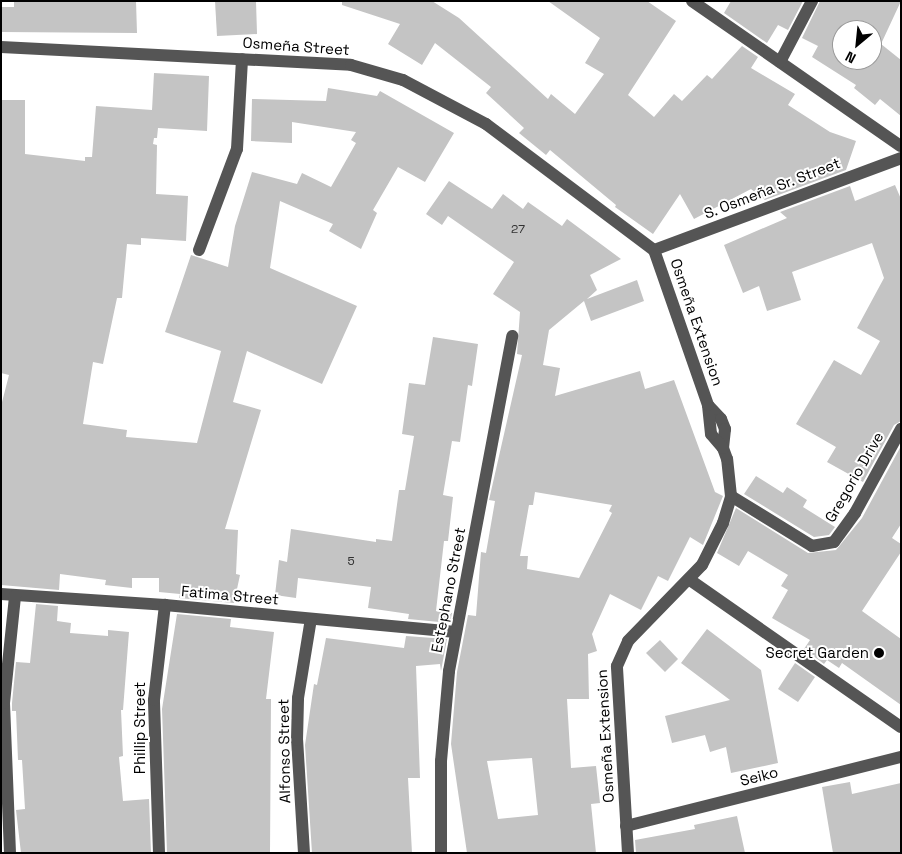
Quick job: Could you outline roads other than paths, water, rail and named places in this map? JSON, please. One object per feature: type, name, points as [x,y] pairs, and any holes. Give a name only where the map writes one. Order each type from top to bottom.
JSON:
[{"type":"street","points":[[692,1],[901,146]]},
{"type":"street","points":[[780,62],[812,1]]},
{"type":"street","name":"Osmeña Street","points":[[1,46],[351,65],[403,80],[486,124],[654,250]]},
{"type":"street","points":[[199,250],[238,149],[242,59]]},
{"type":"street","name":"S. Osmeña Sr. Street","points":[[654,250],[901,158]]},
{"type":"street","name":"Osmeña Extension","points":[[628,853],[617,666],[628,641],[690,580],[712,549],[731,496],[731,477],[723,448],[724,429],[721,419],[708,405],[654,250]]},
{"type":"street","name":"Estephano Street","points":[[441,853],[444,715],[456,632],[512,336]]},
{"type":"street","name":"Gregorio Drive","points":[[731,496],[812,546],[834,542],[855,513],[901,429]]},
{"type":"street","points":[[690,580],[901,727]]},
{"type":"street","name":"Fatima Street","points":[[1,594],[165,605],[456,632]]},
{"type":"street","points":[[10,853],[4,827],[4,703],[15,596]]},
{"type":"street","name":"Phillip Street","points":[[159,853],[154,700],[165,605]]},
{"type":"street","name":"Alfonso Street","points":[[304,853],[297,740],[298,698],[311,619]]},
{"type":"street","name":"Seiko","points":[[626,826],[901,757]]},
{"type":"place","name":"Secret Garden","points":[[879,653]]}]
